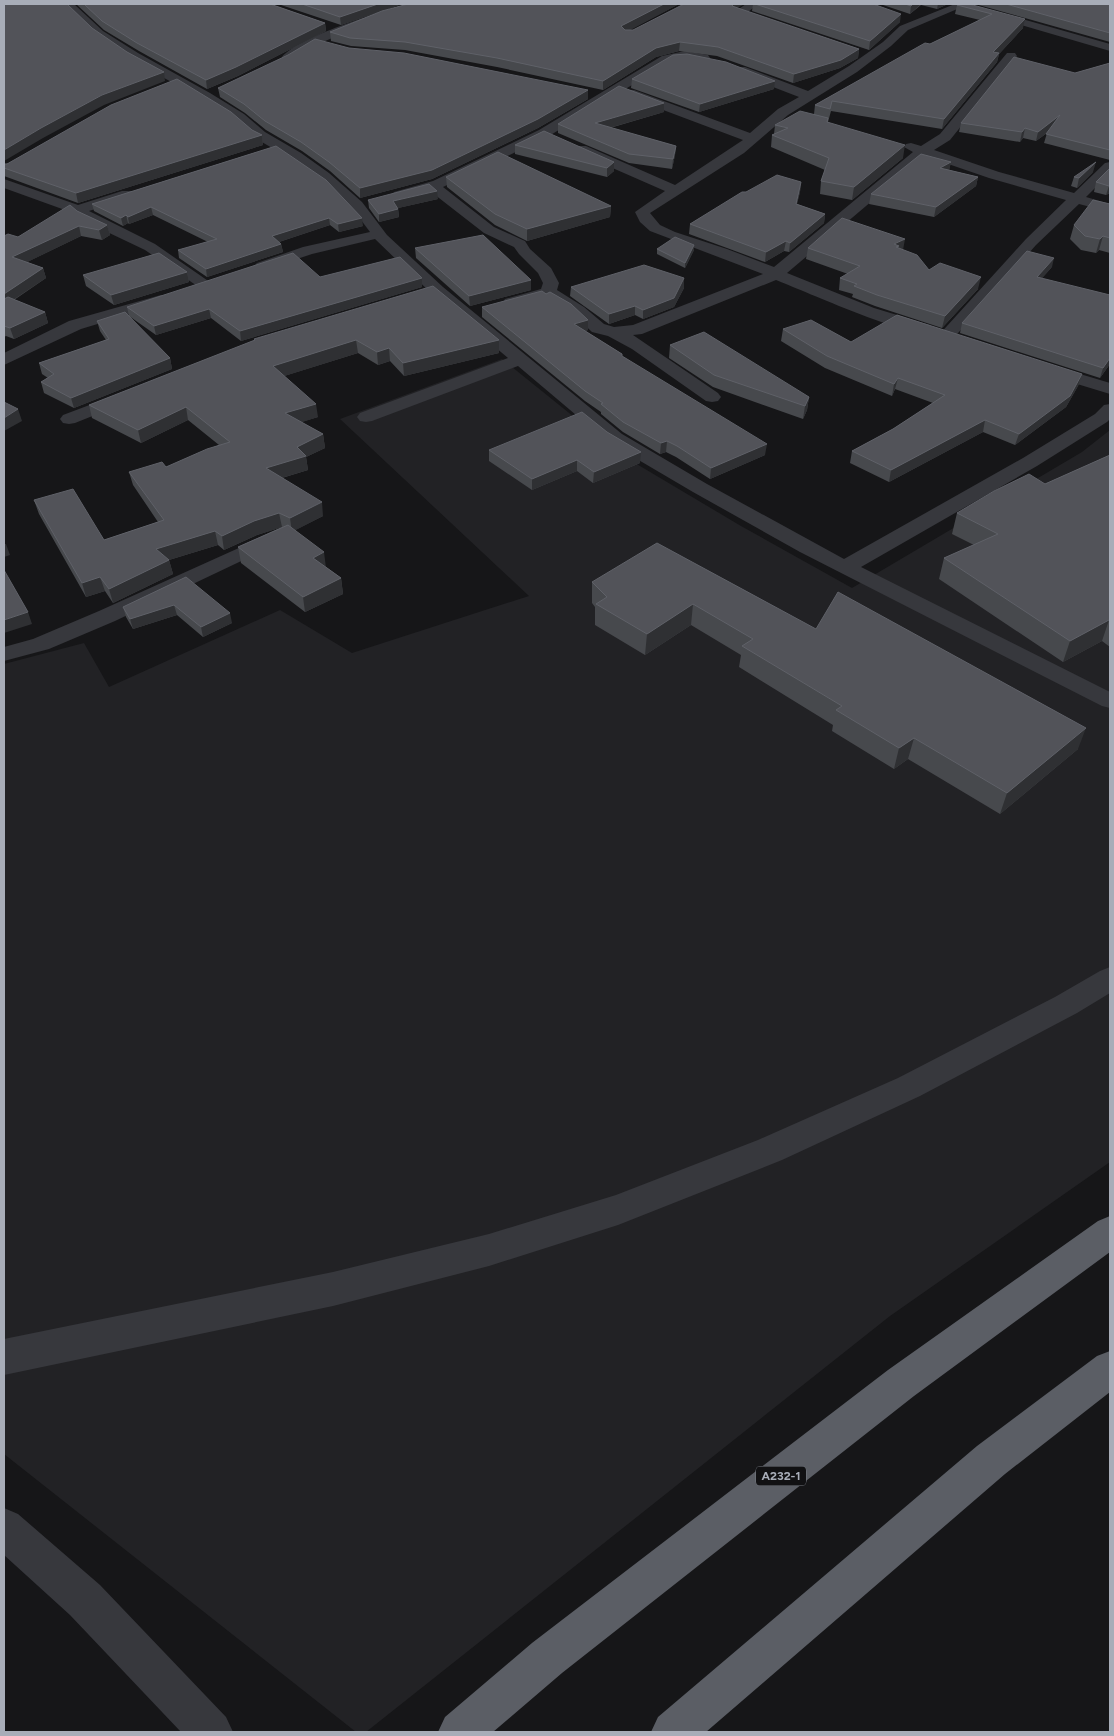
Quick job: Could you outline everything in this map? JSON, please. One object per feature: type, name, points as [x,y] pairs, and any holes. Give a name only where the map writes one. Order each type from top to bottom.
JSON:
[{"type":"highway","name":"A232-1","points":[[460,1732],[547,1658],[901,1383],[1110,1232]]},
{"type":"highway","points":[[673,1732],[991,1460],[1110,1369]]},
{"type":"street","points":[[68,4],[99,33],[173,84],[212,94],[279,146],[324,176],[371,202],[433,186],[544,133],[656,65],[661,59],[672,56],[699,56],[809,96]]},
{"type":"street","points":[[276,64],[314,41],[340,30],[418,4]]},
{"type":"street","points":[[754,4],[739,13],[776,25]]},
{"type":"street","points":[[962,342],[868,311],[774,275],[722,252],[655,228],[645,220],[642,212],[739,150],[783,112],[870,56],[904,28],[961,4],[1110,48]]},
{"type":"street","points":[[900,15],[916,22]]},
{"type":"street","points":[[323,25],[340,30]]},
{"type":"street","points":[[314,41],[335,48]]},
{"type":"street","points":[[853,51],[870,56]]},
{"type":"street","points":[[614,332],[636,330],[774,275],[923,151],[945,137],[1011,56]]},
{"type":"street","points":[[617,88],[751,138]]},
{"type":"street","points":[[584,92],[603,96]]},
{"type":"street","points":[[783,112],[801,117]]},
{"type":"street","points":[[544,133],[674,190]]},
{"type":"street","points":[[895,143],[994,175],[1110,208]]},
{"type":"street","points":[[260,152],[279,146]]},
{"type":"street","points":[[946,337],[1031,242],[1110,166]]},
{"type":"street","points":[[4,183],[82,211],[85,216],[150,247],[212,283],[75,325],[4,360]]},
{"type":"street","points":[[433,186],[490,230],[520,244],[524,251],[545,271],[551,282],[548,292]]},
{"type":"street","points":[[82,211],[84,207],[139,190]]},
{"type":"street","points":[[371,202],[379,234],[437,290],[481,310],[521,359],[616,438],[700,488],[845,568],[1110,701]]},
{"type":"street","points":[[252,269],[308,250],[379,234]]},
{"type":"street","points":[[419,296],[437,290]]},
{"type":"street","points":[[481,310],[548,292],[578,310],[598,328],[614,332],[638,345],[712,397]]},
{"type":"street","points":[[366,417],[521,359]]},
{"type":"street","points":[[1030,364],[1110,389]]},
{"type":"street","points":[[69,419],[138,392]]},
{"type":"street","points":[[845,568],[1030,462],[1102,418],[1110,409]]},
{"type":"street","points":[[4,654],[41,644],[282,535]]},
{"type":"street","points":[[4,1357],[333,1289],[489,1250],[618,1210],[770,1150],[909,1087],[1066,1005],[1110,979]]},
{"type":"street","points":[[4,1528],[85,1600],[211,1732]]},
{"type":"shaded area","points":[[502,359],[584,425],[640,466],[741,526],[852,588],[1082,452],[1110,430],[1110,1162],[890,1316],[366,1732],[356,1732],[4,1454],[4,664],[84,643],[109,687],[280,610],[352,653],[529,596],[340,419]]},
{"type":"building","points":[[4,4],[67,4],[92,28],[127,52],[164,72],[102,95],[4,150]]},
{"type":"building","points":[[84,4],[270,4],[325,23],[206,80],[137,43],[102,21]]},
{"type":"building","points":[[302,4],[378,4],[340,17]]},
{"type":"building","points":[[408,4],[664,4],[621,26],[625,30],[633,30],[684,4],[734,4],[732,6],[859,49],[841,60],[794,74],[718,47],[680,42],[656,48],[603,81],[497,58],[405,42],[350,38],[330,32],[382,11]]},
{"type":"building","points":[[755,4],[873,4],[901,14],[870,41]]},
{"type":"building","points":[[969,4],[1025,19],[993,52],[999,53],[944,119],[832,101],[830,109],[815,105],[925,43],[930,44],[992,14],[957,5]]},
{"type":"building","points":[[1006,4],[1110,4],[1110,33]]},
{"type":"building","points":[[315,39],[349,48],[404,53],[588,90],[538,119],[432,170],[360,188],[301,142],[265,121],[244,104],[218,88],[288,55]]},
{"type":"building","points":[[687,54],[726,62],[775,81],[700,104],[632,79],[673,55]]},
{"type":"building","points":[[1014,57],[1075,73],[1110,63],[1110,150],[1046,134],[1060,115],[1038,132],[1025,128],[1022,132],[961,123]]},
{"type":"building","points":[[177,79],[231,112],[252,130],[262,135],[76,193],[4,168],[4,164],[111,105]]},
{"type":"building","points":[[619,86],[664,103],[595,123],[676,146],[673,159],[629,154],[558,124]]},
{"type":"building","points":[[800,111],[828,118],[827,122],[905,145],[854,187],[821,181],[829,158],[772,135],[788,128],[775,125]]},
{"type":"building","points":[[544,131],[614,162],[607,168],[515,145]]},
{"type":"building","points":[[276,146],[326,180],[362,218],[338,224],[329,218],[272,236],[281,244],[206,269],[178,250],[217,239],[151,207],[121,218],[92,204]]},
{"type":"building","points":[[498,152],[611,206],[527,229],[495,214],[446,177]]},
{"type":"building","points":[[921,154],[951,162],[940,168],[978,177],[936,207],[871,194]]},
{"type":"building","points":[[1096,162],[1079,178],[1074,177]]},
{"type":"building","points":[[1110,168],[1109,186],[1096,182]]},
{"type":"building","points":[[777,175],[801,182],[796,204],[825,214],[790,243],[786,241],[766,252],[690,224],[742,192],[746,192]]},
{"type":"building","points":[[429,184],[437,191],[393,201],[398,209],[379,214],[368,200]]},
{"type":"building","points":[[1093,200],[1110,204],[1110,238],[1103,236],[1100,239],[1085,236],[1074,225]]},
{"type":"building","points":[[70,205],[77,211],[107,225],[99,230],[79,226],[12,257],[43,268],[4,294],[4,236],[8,234],[18,237]]},
{"type":"building","points":[[842,218],[905,239],[894,244],[899,246],[896,247],[917,255],[929,270],[940,263],[981,277],[945,316],[854,286],[857,284],[840,278],[860,266],[808,248]]},
{"type":"building","points":[[483,235],[531,280],[469,296],[415,248]]},
{"type":"building","points":[[675,237],[694,245],[685,263],[657,249]]},
{"type":"building","points":[[1027,251],[1054,258],[1037,277],[1110,295],[1110,358],[1103,368],[962,323]]},
{"type":"building","points":[[159,253],[187,272],[111,295],[83,275]]},
{"type":"building","points":[[293,253],[320,277],[400,257],[422,278],[240,331],[209,309],[154,326],[127,307]]},
{"type":"building","points":[[644,265],[684,278],[674,298],[643,310],[635,306],[609,314],[571,287]]},
{"type":"building","points":[[433,286],[499,340],[403,363],[389,348],[377,352],[356,340],[273,366],[316,404],[285,413],[323,434],[297,447],[306,456],[266,468],[322,502],[290,518],[279,513],[254,521],[222,536],[215,531],[156,549],[169,560],[109,589],[100,577],[82,583],[34,500],[73,489],[104,540],[164,520],[129,472],[162,462],[166,467],[207,449],[230,442],[186,407],[138,430],[89,405],[254,339]]},
{"type":"building","points":[[542,291],[546,294],[550,292],[571,304],[588,320],[574,324],[622,354],[622,356],[767,444],[711,468],[677,446],[667,441],[661,443],[623,422],[601,404],[603,403],[585,391],[482,307]]},
{"type":"building","points":[[8,297],[45,312],[10,328],[4,326],[4,299]]},
{"type":"building","points":[[125,312],[170,358],[71,398],[41,382],[54,374],[39,363],[109,339],[97,321]]},
{"type":"building","points":[[897,315],[1082,374],[1070,396],[1019,434],[985,420],[891,470],[852,451],[893,429],[945,395],[898,378],[894,384],[827,356],[783,329],[811,320],[851,342]]},
{"type":"building","points":[[704,332],[809,397],[805,406],[714,375],[670,345]]},
{"type":"building","points":[[4,402],[18,409],[4,418]]},
{"type":"building","points":[[582,412],[607,432],[641,452],[594,472],[577,460],[532,479],[489,450]]},
{"type":"building","points":[[1110,455],[1110,621],[1070,641],[944,558],[998,534],[957,513],[994,491],[1029,474],[1045,484]]},
{"type":"building","points":[[288,525],[324,552],[313,558],[341,578],[303,597],[238,547]]},
{"type":"building","points":[[657,543],[816,629],[838,592],[1086,728],[1007,793],[914,738],[899,748],[836,710],[842,706],[742,646],[753,639],[693,604],[647,634],[596,604],[607,597],[592,582]]},
{"type":"building","points":[[4,570],[28,612],[4,620]]},
{"type":"building","points":[[186,577],[230,613],[201,627],[174,605],[130,619],[123,607]]}]
